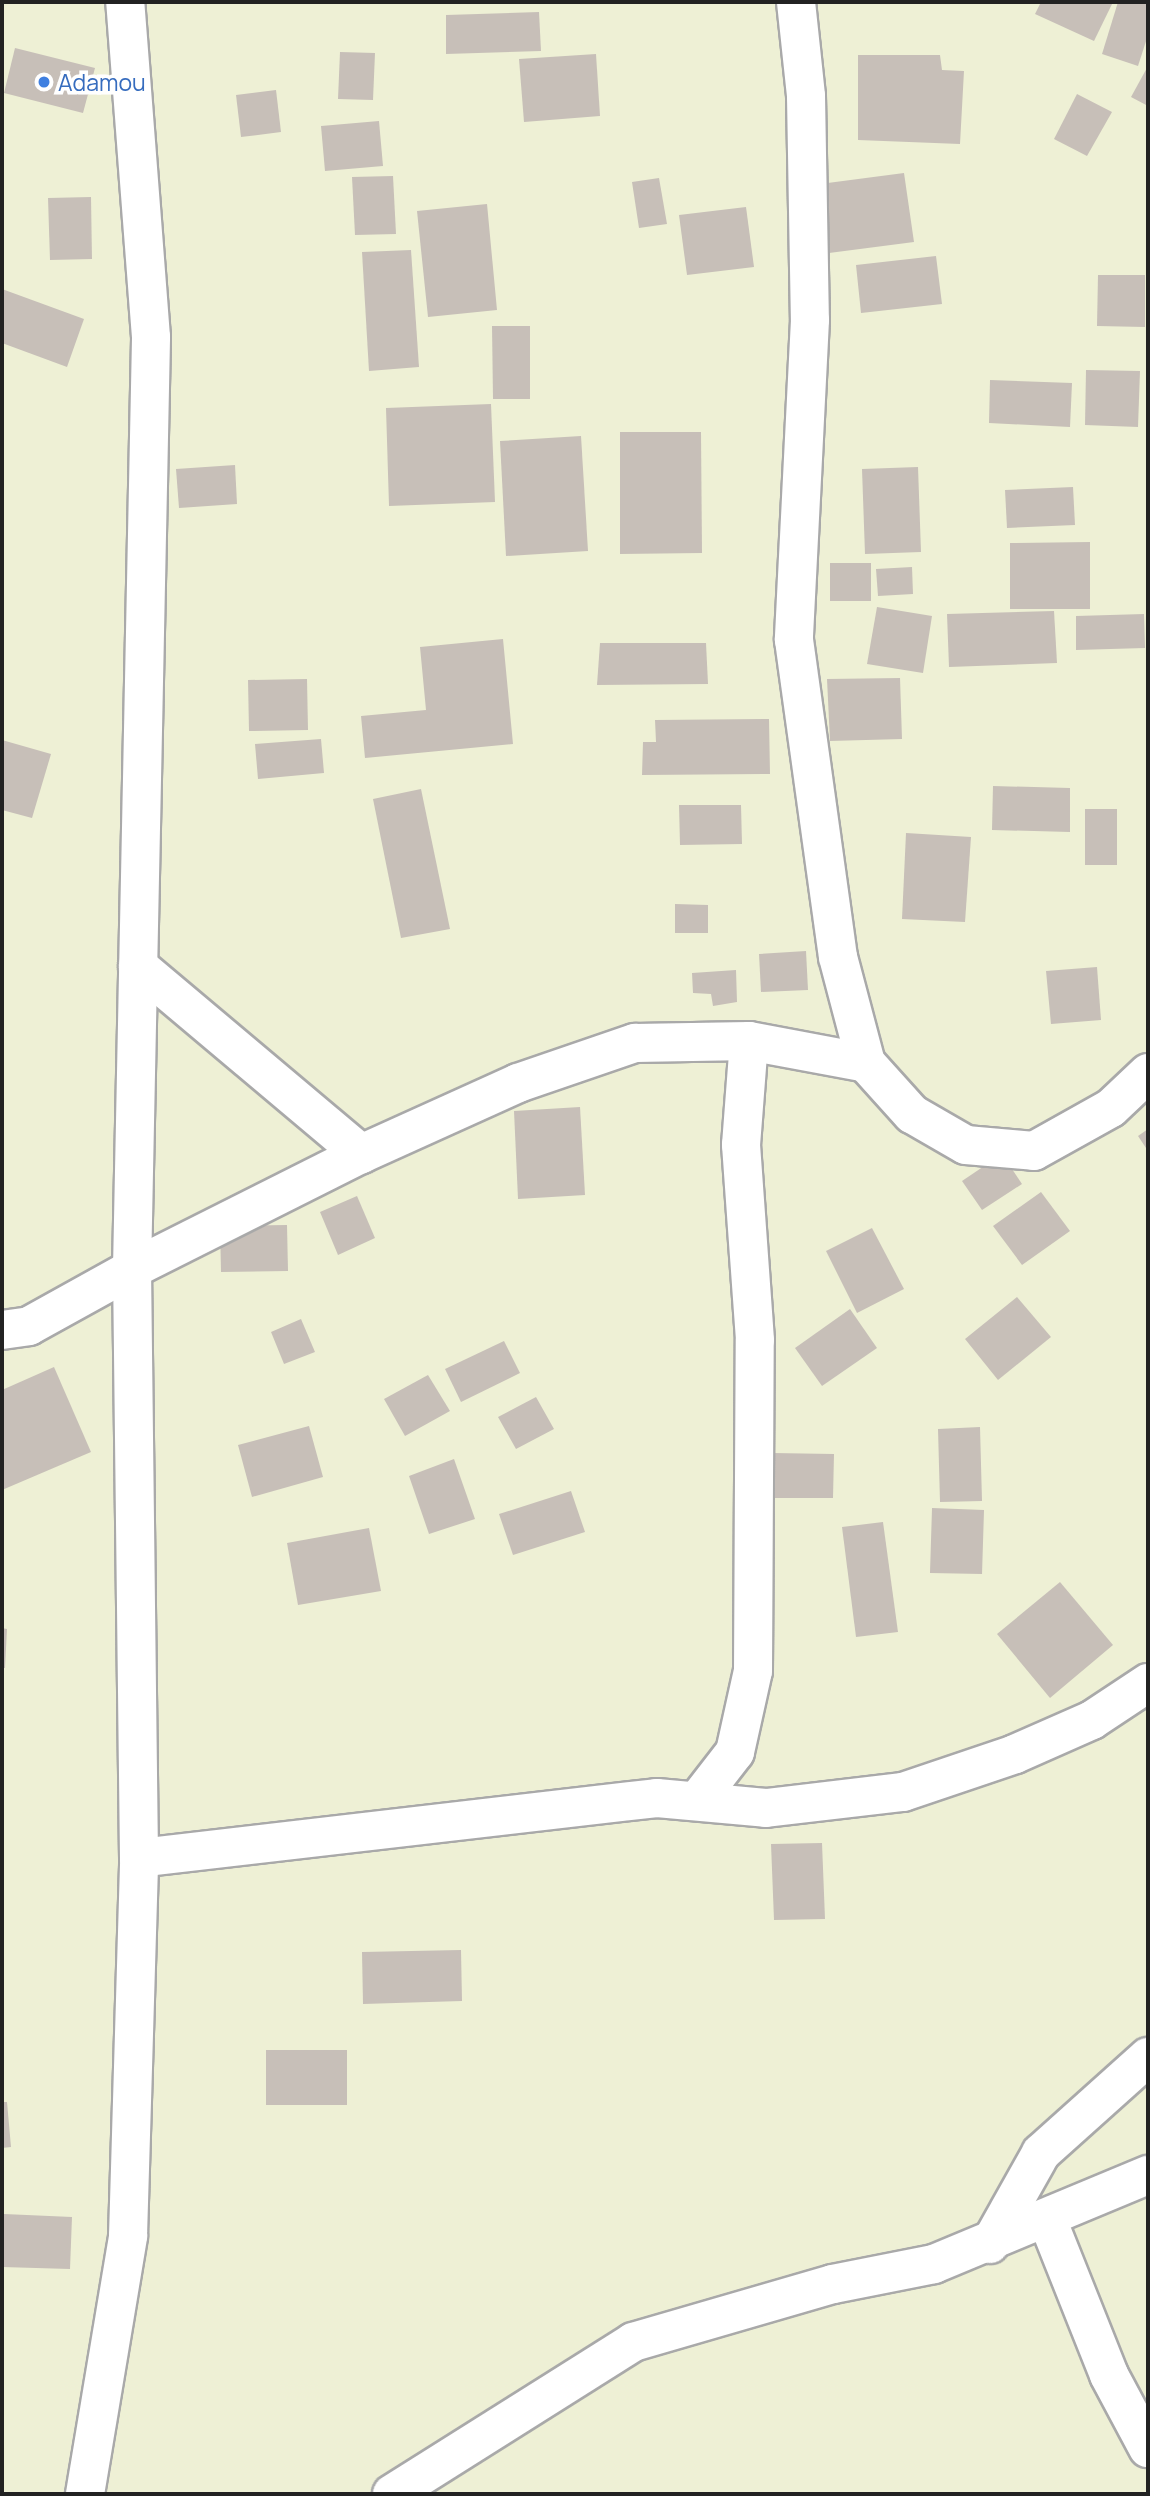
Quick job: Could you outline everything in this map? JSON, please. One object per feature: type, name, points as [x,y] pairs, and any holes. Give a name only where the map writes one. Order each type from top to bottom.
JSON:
[{"type":"street","points":[[85,2494],[128,2236],[139,1858],[132,1269],[151,337],[125,2]]},
{"type":"street","points":[[796,2],[806,96],[810,320],[794,640],[838,957],[866,1063],[912,1114],[966,1145],[1034,1151],[1111,1108],[1148,1073]]},
{"type":"street","points":[[138,966],[361,1154]]},
{"type":"street","points":[[2,1330],[29,1326],[132,1269],[361,1154],[518,1083],[635,1044],[749,1041],[866,1063]]},
{"type":"street","points":[[697,1801],[735,1752],[753,1671],[755,1340],[741,1145],[749,1041]]},
{"type":"street","points":[[139,1858],[657,1798],[766,1808],[903,1793],[1016,1754],[1092,1720],[1148,1682]]},
{"type":"street","points":[[990,2244],[1041,2153],[1148,2057]]},
{"type":"street","points":[[392,2494],[633,2342],[821,2287],[933,2264],[990,2244],[1148,2175]]},
{"type":"street","points":[[1047,2219],[1089,2330],[1148,2448]]},
{"type":"green space","points":[[2,2],[1148,2],[1148,2494],[2,2494]]},
{"type":"building","points":[[1041,2],[1113,2],[1094,41],[1035,14]]},
{"type":"building","points":[[1118,2],[1148,2],[1148,35],[1138,66],[1102,54]]},
{"type":"building","points":[[539,12],[541,51],[446,54],[446,15]]},
{"type":"building","points":[[15,48],[95,68],[83,113],[4,93]]},
{"type":"building","points":[[340,52],[375,53],[373,100],[338,99]]},
{"type":"building","points":[[596,54],[600,116],[524,122],[519,59]]},
{"type":"building","points":[[858,55],[940,55],[942,70],[964,71],[960,144],[858,140]]},
{"type":"building","points":[[1148,66],[1148,106],[1131,97]]},
{"type":"building","points":[[276,90],[281,132],[241,137],[236,95]]},
{"type":"building","points":[[1077,94],[1112,112],[1087,156],[1054,139]]},
{"type":"building","points":[[379,121],[383,166],[325,171],[321,126]]},
{"type":"building","points":[[904,173],[914,242],[829,253],[820,184]]},
{"type":"building","points":[[393,176],[396,234],[355,235],[352,177]]},
{"type":"building","points":[[659,178],[667,224],[639,228],[632,182]]},
{"type":"building","points":[[91,197],[92,259],[50,260],[48,198]]},
{"type":"building","points":[[487,204],[497,310],[428,317],[417,211]]},
{"type":"building","points":[[746,207],[754,267],[687,275],[679,215]]},
{"type":"building","points":[[411,250],[419,367],[369,371],[362,252]]},
{"type":"building","points":[[936,256],[942,304],[861,313],[856,265]]},
{"type":"building","points":[[1098,275],[1145,275],[1145,327],[1097,326]]},
{"type":"building","points":[[2,289],[84,319],[67,367],[2,343]]},
{"type":"building","points":[[492,326],[530,326],[530,399],[493,399]]},
{"type":"building","points":[[1086,370],[1140,371],[1138,427],[1085,425]]},
{"type":"building","points":[[990,380],[1072,383],[1070,427],[989,423]]},
{"type":"building","points":[[491,404],[495,502],[389,506],[386,408]]},
{"type":"building","points":[[620,432],[701,432],[702,553],[620,554]]},
{"type":"building","points":[[581,436],[588,551],[506,556],[500,441]]},
{"type":"building","points":[[235,465],[237,504],[179,508],[176,469]]},
{"type":"building","points":[[918,467],[921,552],[865,554],[862,469]]},
{"type":"building","points":[[1073,487],[1075,525],[1007,528],[1005,490]]},
{"type":"building","points":[[1090,542],[1090,609],[1010,609],[1010,543]]},
{"type":"building","points":[[830,563],[871,563],[871,601],[830,601]]},
{"type":"building","points":[[912,567],[913,594],[878,596],[876,569]]},
{"type":"building","points":[[877,607],[932,616],[923,673],[867,664]]},
{"type":"building","points":[[1054,611],[1057,663],[949,667],[947,614]]},
{"type":"building","points":[[1144,614],[1145,648],[1076,650],[1076,616]]},
{"type":"building","points":[[503,639],[513,744],[365,758],[361,716],[426,710],[420,647]]},
{"type":"building","points":[[600,643],[706,643],[708,684],[597,685]]},
{"type":"building","points":[[900,678],[902,739],[830,741],[827,679]]},
{"type":"building","points":[[307,679],[308,730],[249,731],[248,680]]},
{"type":"building","points":[[769,719],[770,774],[642,775],[643,742],[656,742],[655,720]]},
{"type":"building","points":[[321,739],[324,773],[258,779],[255,744]]},
{"type":"building","points":[[2,740],[51,754],[32,818],[2,810]]},
{"type":"building","points":[[993,786],[1070,788],[1070,832],[992,830]]},
{"type":"building","points":[[421,789],[450,929],[401,938],[373,799]]},
{"type":"building","points":[[679,805],[741,805],[742,844],[680,845]]},
{"type":"building","points":[[1085,809],[1117,809],[1117,865],[1085,865]]},
{"type":"building","points":[[906,833],[971,837],[965,922],[902,919]]},
{"type":"building","points":[[675,904],[708,905],[708,933],[675,933]]},
{"type":"building","points":[[806,951],[808,990],[761,992],[759,954]]},
{"type":"building","points":[[1097,967],[1101,1020],[1051,1024],[1046,971]]},
{"type":"building","points":[[736,970],[737,1002],[713,1006],[711,994],[693,993],[692,973]]},
{"type":"building","points":[[580,1107],[585,1195],[518,1199],[514,1111]]},
{"type":"building","points":[[1148,1129],[1148,1151],[1138,1136]]},
{"type":"building","points":[[1002,1154],[1022,1184],[982,1210],[962,1181]]},
{"type":"building","points":[[1041,1192],[1070,1231],[1022,1265],[993,1226]]},
{"type":"building","points":[[357,1196],[375,1238],[338,1255],[320,1212]]},
{"type":"building","points":[[287,1225],[288,1271],[221,1272],[220,1226]]},
{"type":"building","points":[[872,1228],[904,1289],[857,1313],[826,1251]]},
{"type":"building","points":[[1017,1297],[1051,1337],[998,1380],[965,1339]]},
{"type":"building","points":[[850,1309],[877,1348],[822,1386],[795,1348]]},
{"type":"building","points":[[301,1319],[315,1352],[284,1364],[271,1332]]},
{"type":"building","points":[[504,1341],[520,1373],[461,1402],[445,1369]]},
{"type":"building","points":[[54,1367],[91,1452],[2,1490],[2,1390]]},
{"type":"building","points":[[428,1375],[450,1411],[405,1436],[384,1399]]},
{"type":"building","points":[[536,1397],[554,1429],[516,1449],[498,1417]]},
{"type":"building","points":[[309,1426],[323,1477],[252,1497],[238,1445]]},
{"type":"building","points":[[980,1427],[982,1501],[940,1502],[938,1429]]},
{"type":"building","points":[[772,1453],[834,1454],[833,1498],[772,1498]]},
{"type":"building","points":[[454,1459],[475,1519],[429,1534],[409,1476]]},
{"type":"building","points":[[571,1491],[585,1532],[513,1555],[499,1514]]},
{"type":"building","points":[[932,1508],[984,1510],[982,1574],[930,1573]]},
{"type":"building","points":[[883,1522],[898,1632],[856,1637],[842,1527]]},
{"type":"building","points":[[369,1528],[381,1591],[298,1605],[287,1543]]},
{"type":"building","points":[[1060,1582],[1113,1645],[1050,1698],[997,1634]]},
{"type":"building","points":[[2,1628],[7,1629],[5,1668],[2,1668]]},
{"type":"building","points":[[822,1843],[825,1919],[774,1920],[771,1844]]},
{"type":"building","points":[[461,1950],[462,2001],[363,2004],[362,1952]]},
{"type":"building","points":[[266,2050],[347,2050],[347,2105],[266,2105]]},
{"type":"building","points":[[2,2102],[7,2102],[11,2147],[2,2148]]},
{"type":"building","points":[[4,2214],[72,2217],[70,2269],[2,2267]]},
{"type":"place","name":"Adamou","points":[[44,82]]}]
